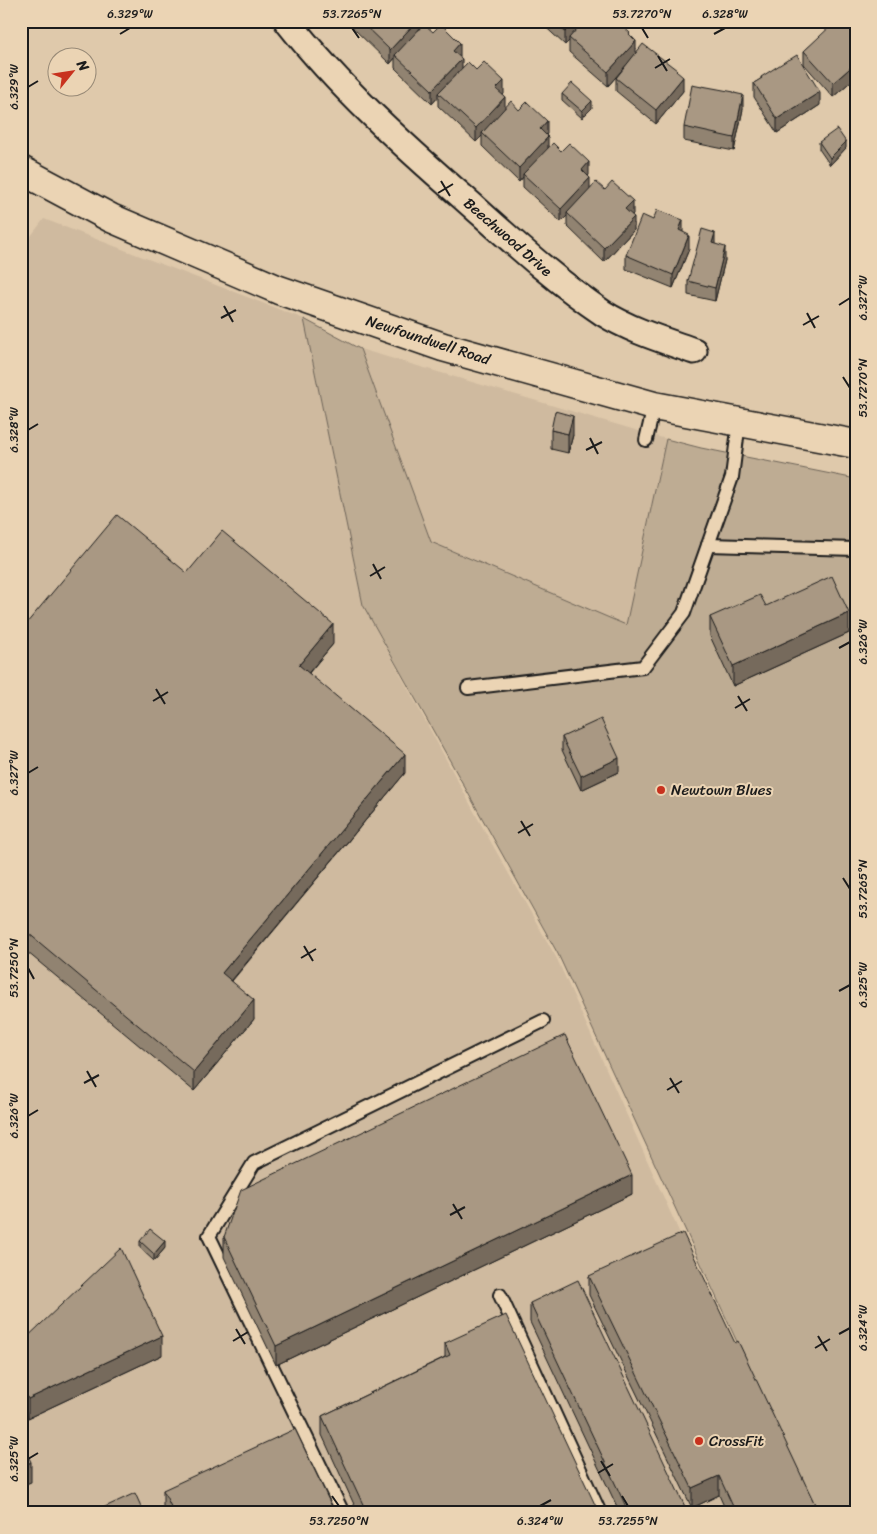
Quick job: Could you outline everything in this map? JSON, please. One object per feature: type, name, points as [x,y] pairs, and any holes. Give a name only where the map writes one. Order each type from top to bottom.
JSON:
[{"type":"main road","name":"Newfoundwell Road","points":[[21,170],[111,218],[279,290],[443,347],[654,406],[856,444]]},
{"type":"street","name":"Beechwood Drive","points":[[287,21],[311,52],[426,166],[562,283],[604,314],[640,331],[694,351]]},
{"type":"lane","points":[[646,440],[654,406]]},
{"type":"lane","points":[[468,688],[643,667],[684,613],[732,477],[740,422]]},
{"type":"lane","points":[[708,546],[856,549]]},
{"type":"lane","points":[[343,1513],[209,1236],[254,1163],[543,1022]]},
{"type":"lane","points":[[500,1295],[600,1513]]},
{"type":"shaded area","points":[[44,219],[304,319],[363,605],[483,828],[557,959],[685,1245],[813,1513],[21,1513],[21,249]]},
{"type":"shaded area","name":"Newtown Blues","points":[[304,319],[360,349],[431,542],[626,625],[666,439],[701,448],[856,479],[856,1513],[816,1513],[558,954],[363,605]]},
{"type":"shaded area","points":[[360,349],[666,439],[626,626],[431,542]]},
{"type":"building","points":[[360,21],[417,21],[390,50]]},
{"type":"building","points":[[553,21],[575,21],[565,32]]},
{"type":"building","points":[[584,21],[617,21],[636,41],[608,72],[569,38]]},
{"type":"building","points":[[847,21],[856,31],[856,63],[833,83],[804,51],[835,22]]},
{"type":"building","points":[[424,24],[433,32],[441,24],[460,43],[453,51],[462,59],[432,90],[395,55]]},
{"type":"building","points":[[643,44],[677,70],[683,77],[656,110],[616,78]]},
{"type":"building","points":[[797,55],[820,92],[777,119],[754,83]]},
{"type":"building","points":[[468,62],[476,70],[484,62],[504,81],[496,89],[505,97],[476,128],[438,93]]},
{"type":"building","points":[[572,83],[592,101],[582,111],[562,94]]},
{"type":"building","points":[[692,85],[743,95],[734,138],[684,127]]},
{"type":"building","points":[[511,101],[519,110],[527,102],[547,121],[540,129],[548,137],[519,168],[482,133]]},
{"type":"building","points":[[837,129],[846,142],[830,158],[819,142]]},
{"type":"building","points":[[553,143],[561,151],[569,143],[589,162],[582,170],[590,178],[561,209],[523,174]]},
{"type":"building","points":[[596,182],[605,190],[612,182],[633,201],[625,209],[634,217],[604,248],[567,213]]},
{"type":"building","points":[[657,210],[683,220],[679,230],[689,235],[673,275],[626,255],[642,215],[653,220]]},
{"type":"building","points":[[702,229],[715,233],[712,243],[725,247],[715,288],[688,281]]},
{"type":"building","points":[[555,411],[573,416],[568,434],[551,430]]},
{"type":"building","points":[[117,515],[187,573],[222,531],[333,624],[299,665],[405,754],[222,973],[254,1000],[194,1072],[21,927],[21,630]]},
{"type":"building","points":[[832,576],[849,613],[733,666],[710,617],[760,595],[766,606]]},
{"type":"building","points":[[601,719],[619,758],[581,776],[562,737]]},
{"type":"building","points":[[565,1035],[632,1175],[276,1346],[224,1237],[241,1190]]},
{"type":"building","points":[[150,1229],[165,1241],[154,1254],[140,1241]]},
{"type":"building","points":[[683,1233],[735,1343],[738,1341],[819,1513],[736,1513],[719,1476],[692,1488],[589,1276]]},
{"type":"building","points":[[121,1248],[162,1336],[28,1399],[21,1384],[21,1343]]},
{"type":"building","points":[[578,1280],[688,1513],[629,1513],[530,1303]]},
{"type":"building","points":[[506,1315],[599,1513],[367,1513],[322,1416],[450,1355],[445,1343]]},
{"type":"building","points":[[295,1429],[335,1513],[174,1513],[163,1490]]},
{"type":"building","points":[[21,1441],[31,1462],[21,1467]]},
{"type":"building","points":[[135,1493],[144,1513],[92,1513]]},
{"type":"place","name":"Newtown Blues","points":[[661,790]]},
{"type":"place","name":"CrossFit","points":[[699,1441]]}]
